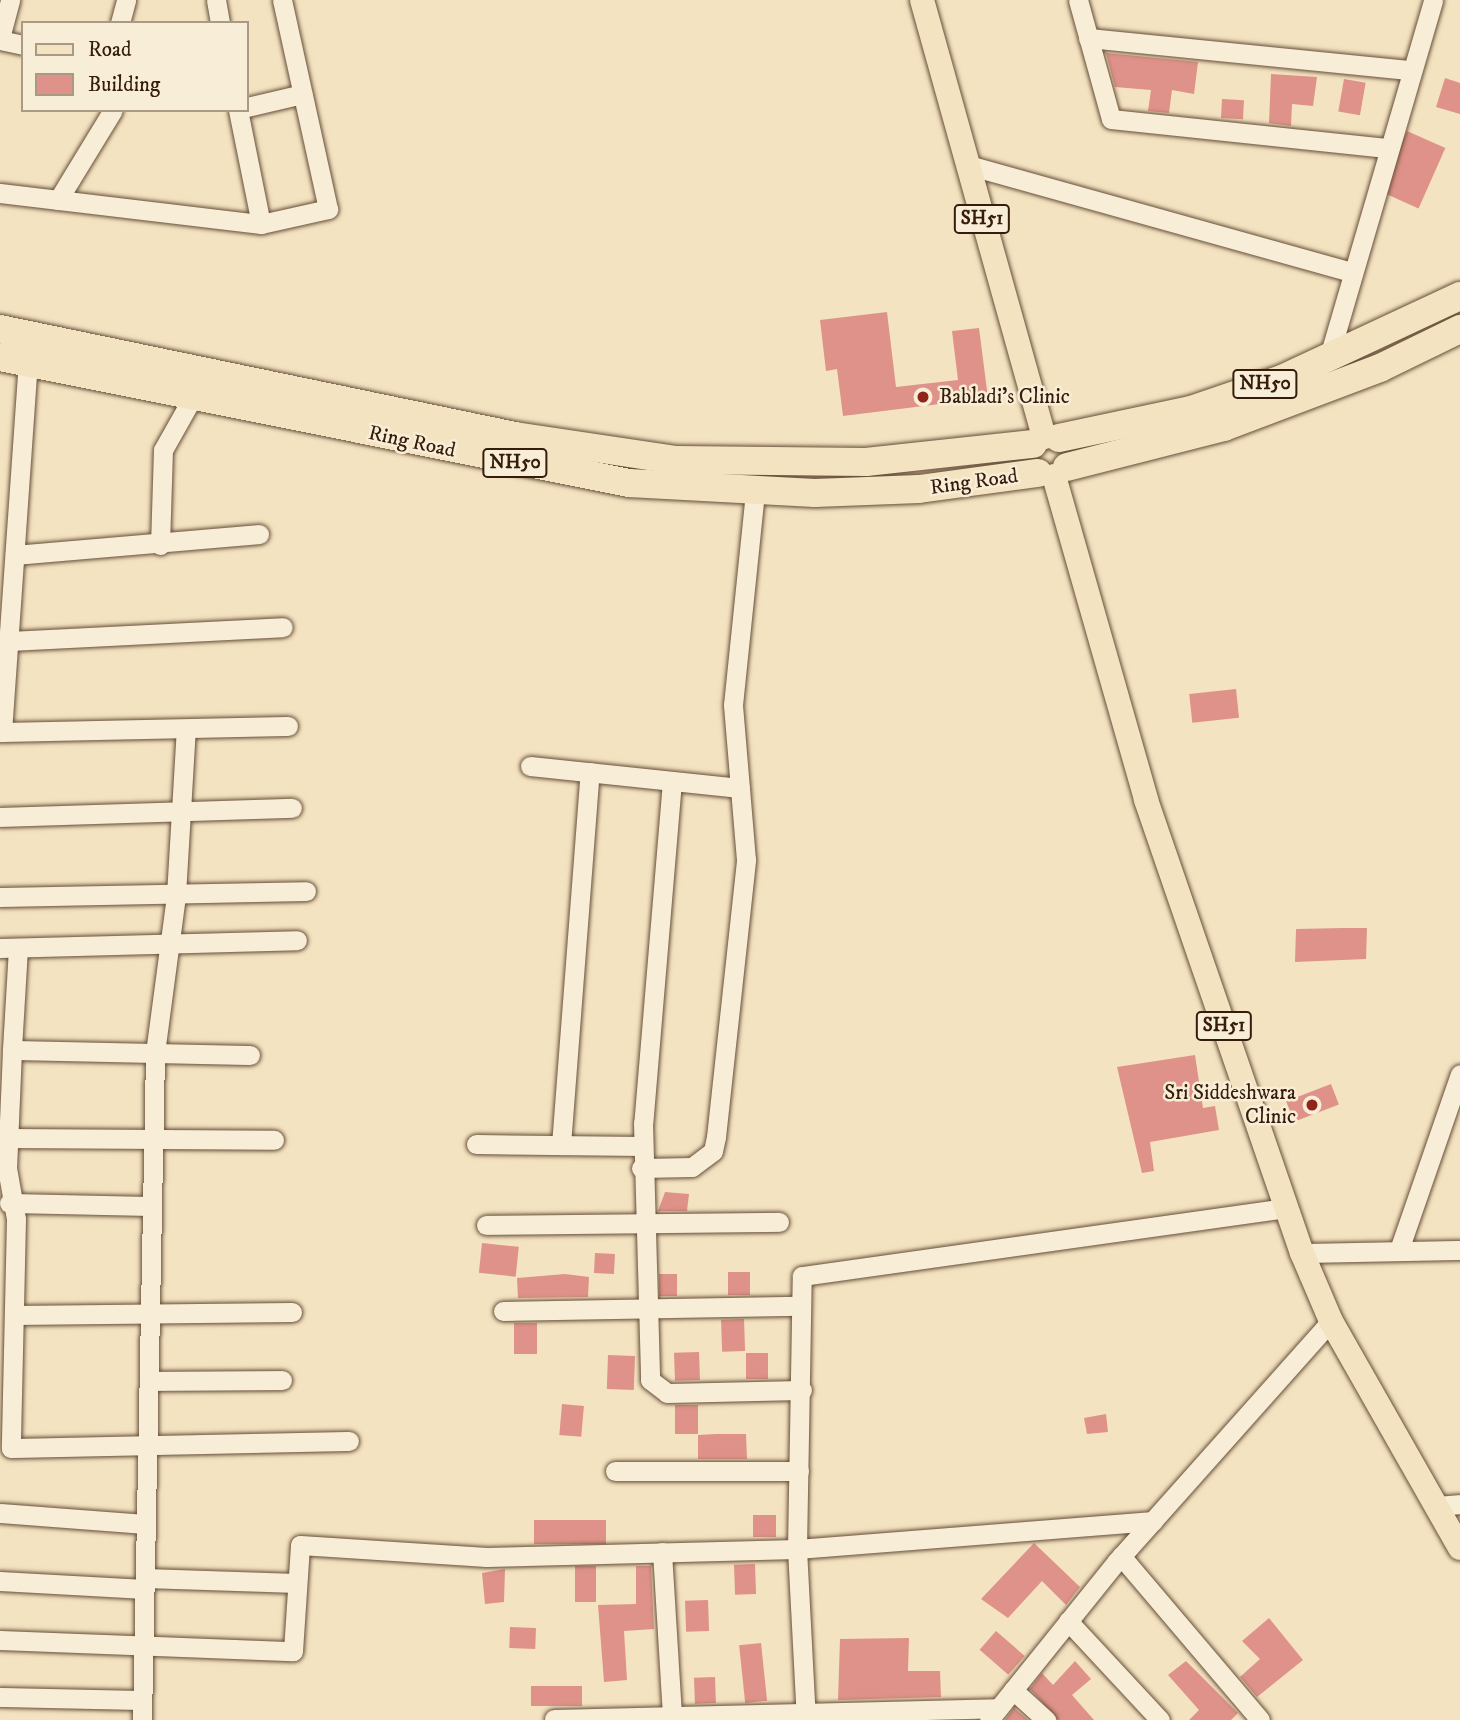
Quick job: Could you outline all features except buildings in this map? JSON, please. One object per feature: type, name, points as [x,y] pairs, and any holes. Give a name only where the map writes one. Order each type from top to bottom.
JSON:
[{"type":"highway","name":"Ring Road","points":[[0,329],[452,424],[653,458],[866,462],[1045,440],[1191,410],[1328,359],[1460,296]]},
{"type":"highway","name":"Ring Road","points":[[0,357],[503,461],[629,482],[755,493],[919,489],[1053,472],[1224,427],[1380,368],[1460,329]]},
{"type":"highway","points":[[1045,440],[1070,454],[1053,472],[1029,456],[1045,440]]},
{"type":"main road","name":"SH51","points":[[922,0],[1045,440]]},
{"type":"main road","name":"SH51","points":[[1053,472],[1146,800],[1302,1253],[1331,1321],[1449,1505],[1460,1548]]},
{"type":"street","points":[[10,0],[0,39],[21,45]]},
{"type":"street","points":[[121,21],[126,0]]},
{"type":"street","points":[[216,0],[220,21]]},
{"type":"street","points":[[0,193],[261,224],[328,209],[282,0]]},
{"type":"street","points":[[1079,0],[1111,120],[1386,148]]},
{"type":"street","points":[[1328,359],[1386,148],[1433,0]]},
{"type":"street","points":[[1088,38],[1411,70]]},
{"type":"street","points":[[248,107],[303,94]]},
{"type":"street","points":[[58,200],[112,112]]},
{"type":"street","points":[[238,112],[261,224]]},
{"type":"street","points":[[968,165],[1350,272]]},
{"type":"street","points":[[28,361],[1,732],[288,726]]},
{"type":"street","points":[[160,545],[163,450],[194,395]]},
{"type":"street","points":[[641,1168],[692,1167],[713,1151],[746,860],[733,705],[755,493]]},
{"type":"street","points":[[15,555],[160,545],[259,534]]},
{"type":"street","points":[[9,641],[283,627]]},
{"type":"street","points":[[142,1720],[156,1053],[176,895],[186,729]]},
{"type":"street","points":[[530,766],[740,788]]},
{"type":"street","points":[[561,1145],[590,772]]},
{"type":"street","points":[[671,781],[641,1168],[650,1308],[650,1380],[660,1391],[802,1390]]},
{"type":"street","points":[[0,817],[292,808]]},
{"type":"street","points":[[0,897],[306,891]]},
{"type":"street","points":[[298,940],[9,948],[12,1050],[5,1085],[8,1138],[3,1168],[9,1203],[16,1219],[11,1448],[148,1448],[349,1441]]},
{"type":"street","points":[[12,1050],[250,1055]]},
{"type":"street","points":[[1399,1250],[1455,1099],[1460,1074]]},
{"type":"street","points":[[8,1138],[274,1140]]},
{"type":"street","points":[[476,1144],[642,1146]]},
{"type":"street","points":[[9,1203],[152,1206]]},
{"type":"street","points":[[806,1715],[797,1549],[802,1390],[799,1283],[810,1270],[1287,1208]]},
{"type":"street","points":[[486,1225],[779,1222]]},
{"type":"street","points":[[1302,1253],[1460,1250]]},
{"type":"street","points":[[503,1311],[800,1306]]},
{"type":"street","points":[[14,1315],[150,1317],[292,1312]]},
{"type":"street","points":[[554,1719],[672,1715],[994,1714],[1121,1556],[1331,1321]]},
{"type":"street","points":[[149,1381],[282,1380]]},
{"type":"street","points":[[615,1471],[799,1471]]},
{"type":"street","points":[[0,1513],[146,1524]]},
{"type":"street","points":[[0,1640],[144,1650],[293,1651],[300,1545],[487,1557],[797,1549],[1153,1521]]},
{"type":"street","points":[[663,1552],[672,1715]]},
{"type":"street","points":[[1121,1556],[1260,1720]]},
{"type":"street","points":[[0,1581],[297,1583]]},
{"type":"street","points":[[1068,1621],[1160,1720]]},
{"type":"street","points":[[1013,1690],[1046,1720]]},
{"type":"street","points":[[0,1697],[142,1700]]},
{"type":"place","name":"Babladi's Clinic","points":[[923,397]]},
{"type":"place","name":"Sri Siddeshwara Clinic","points":[[1312,1105]]}]
